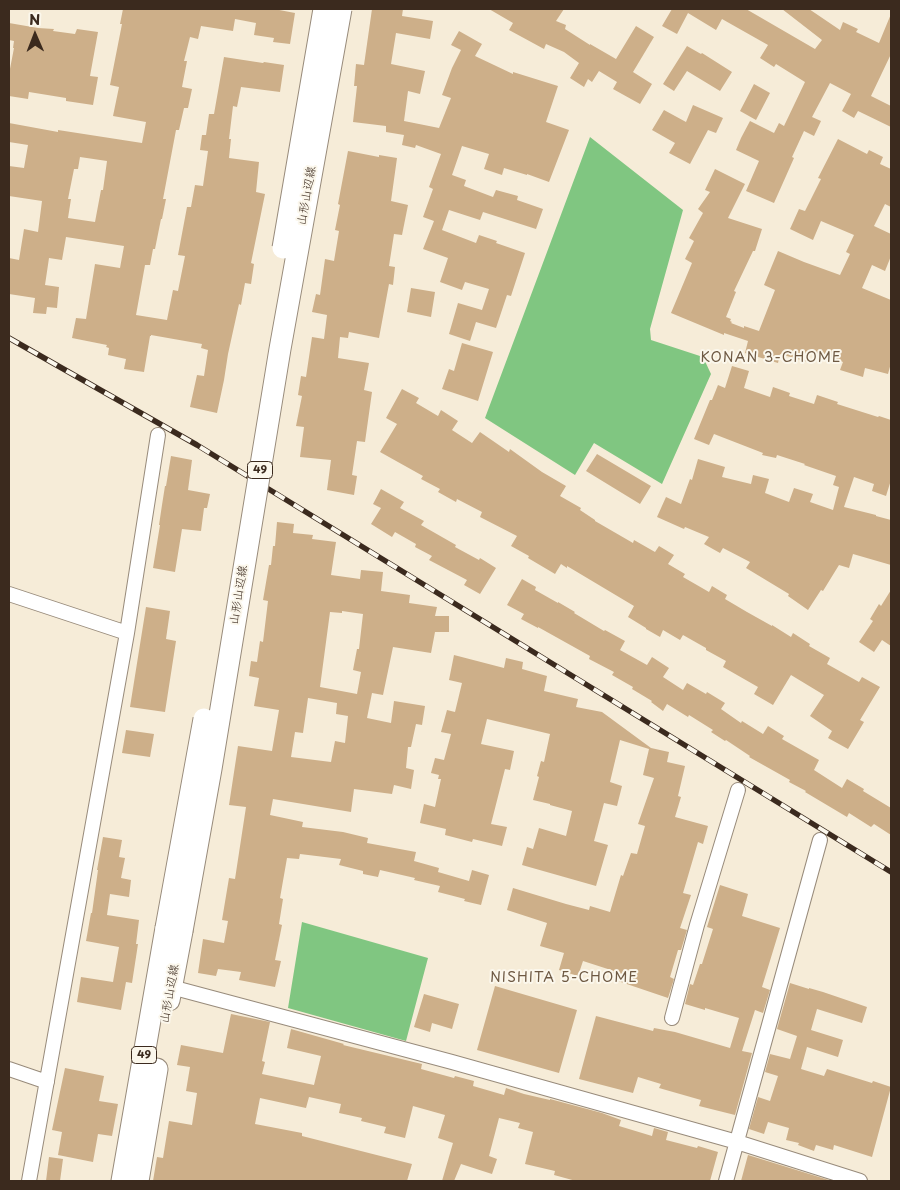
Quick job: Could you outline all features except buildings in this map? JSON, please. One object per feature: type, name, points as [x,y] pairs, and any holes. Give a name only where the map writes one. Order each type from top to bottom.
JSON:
[{"type":"main road","name":"山形山辺線","points":[[138,1181],[171,987],[174,930],[199,748],[324,9]]},
{"type":"main road","name":"山形山辺線","points":[[122,1181],[174,930],[210,769],[281,340],[341,9]]},
{"type":"street","points":[[29,1181],[128,633],[158,435]]},
{"type":"street","points":[[9,594],[128,633]]},
{"type":"street","points":[[672,1018],[697,925],[738,790]]},
{"type":"street","points":[[726,1181],[820,840]]},
{"type":"street","points":[[171,987],[452,1062],[736,1142],[860,1181]]},
{"type":"street","points":[[9,1069],[47,1082]]},
{"type":"green space","points":[[590,137],[683,210],[650,329],[651,340],[703,357],[711,374],[662,484],[594,443],[575,475],[485,418]]},
{"type":"green space","points":[[302,922],[428,958],[406,1041],[288,1008]]},
{"type":"railway","points":[[9,338],[197,445],[891,872]]},
{"type":"district","name":"KONAN 3-CHOME","points":[[771,358]]},
{"type":"district","name":"NISHITA 5-CHOME","points":[[564,978]]}]
